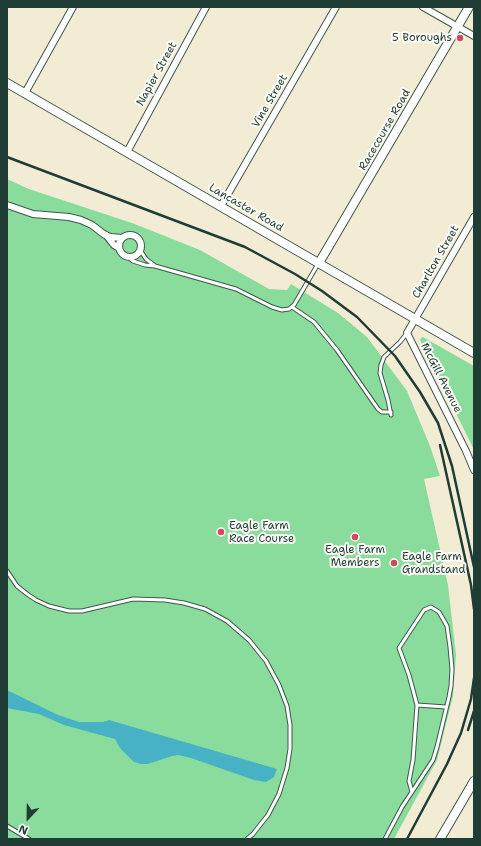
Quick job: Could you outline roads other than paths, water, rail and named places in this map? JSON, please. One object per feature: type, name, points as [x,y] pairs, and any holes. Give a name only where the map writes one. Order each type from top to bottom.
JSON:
[{"type":"main road","name":"Racecourse Road","points":[[319,262],[469,7]]},
{"type":"main road","name":"Lancaster Road","points":[[7,83],[474,353]]},
{"type":"main road","points":[[440,839],[474,781]]},
{"type":"street","points":[[25,93],[73,7]]},
{"type":"street","name":"Napier Street","points":[[127,152],[206,7]]},
{"type":"street","name":"Vine Street","points":[[221,206],[336,7]]},
{"type":"street","points":[[422,7],[474,36]]},
{"type":"street","points":[[7,205],[33,214],[70,217],[81,220],[92,225],[105,235],[114,246],[119,248]]},
{"type":"street","name":"Charlton Street","points":[[415,318],[474,217]]},
{"type":"street","points":[[105,235],[122,238],[128,235],[136,236],[140,242],[140,250],[136,256],[128,257],[122,254],[119,248],[122,238]]},
{"type":"street","points":[[407,333],[415,318]]},
{"type":"street","name":"McGill Avenue","points":[[407,333],[474,470]]},
{"type":"lane","points":[[140,250],[146,259],[155,266]]},
{"type":"lane","points":[[128,257],[137,262],[236,289],[279,310],[286,310],[292,307],[297,301],[319,262]]},
{"type":"lane","points":[[292,307],[314,322],[337,350],[378,409],[382,412],[391,414],[381,378],[381,365],[384,357],[407,333]]},
{"type":"lane","points":[[7,571],[17,586],[27,594],[36,600],[58,608],[69,611],[82,611],[133,599],[165,600],[184,603],[205,609],[227,621],[249,640],[266,661],[279,685],[287,706],[290,725],[290,749],[287,768],[279,794],[268,815],[253,834],[247,839]]},
{"type":"lane","points":[[385,839],[412,792],[433,760],[438,747],[451,686],[450,647],[447,626],[439,612],[431,607],[424,610],[399,648],[409,675],[416,705],[413,760],[408,780],[412,792]]},
{"type":"lane","points":[[416,705],[446,707]]},
{"type":"lane","points":[[7,826],[29,839]]},
{"type":"water","points":[[7,690],[58,715],[79,722],[103,722],[109,720],[277,769],[274,777],[266,782],[254,780],[191,758],[178,755],[148,764],[134,762],[120,748],[115,739],[64,725],[39,714],[7,708]]},
{"type":"railway","points":[[7,157],[245,247],[295,274],[322,291],[357,317],[395,356],[420,392],[438,423],[452,466],[474,567]]},
{"type":"railway","points":[[440,445],[471,585],[474,609]]},
{"type":"railway","points":[[407,839],[447,764],[461,733],[471,699],[474,678]]},
{"type":"railway","points":[[468,730],[474,711]]},
{"type":"place","name":"5 Boroughs","points":[[460,38]]},
{"type":"place","name":"Eagle Farm Race Course","points":[[221,532]]},
{"type":"place","name":"Eagle Farm Members","points":[[355,537]]},
{"type":"place","name":"Eagle Farm Grandstand","points":[[394,563]]}]
